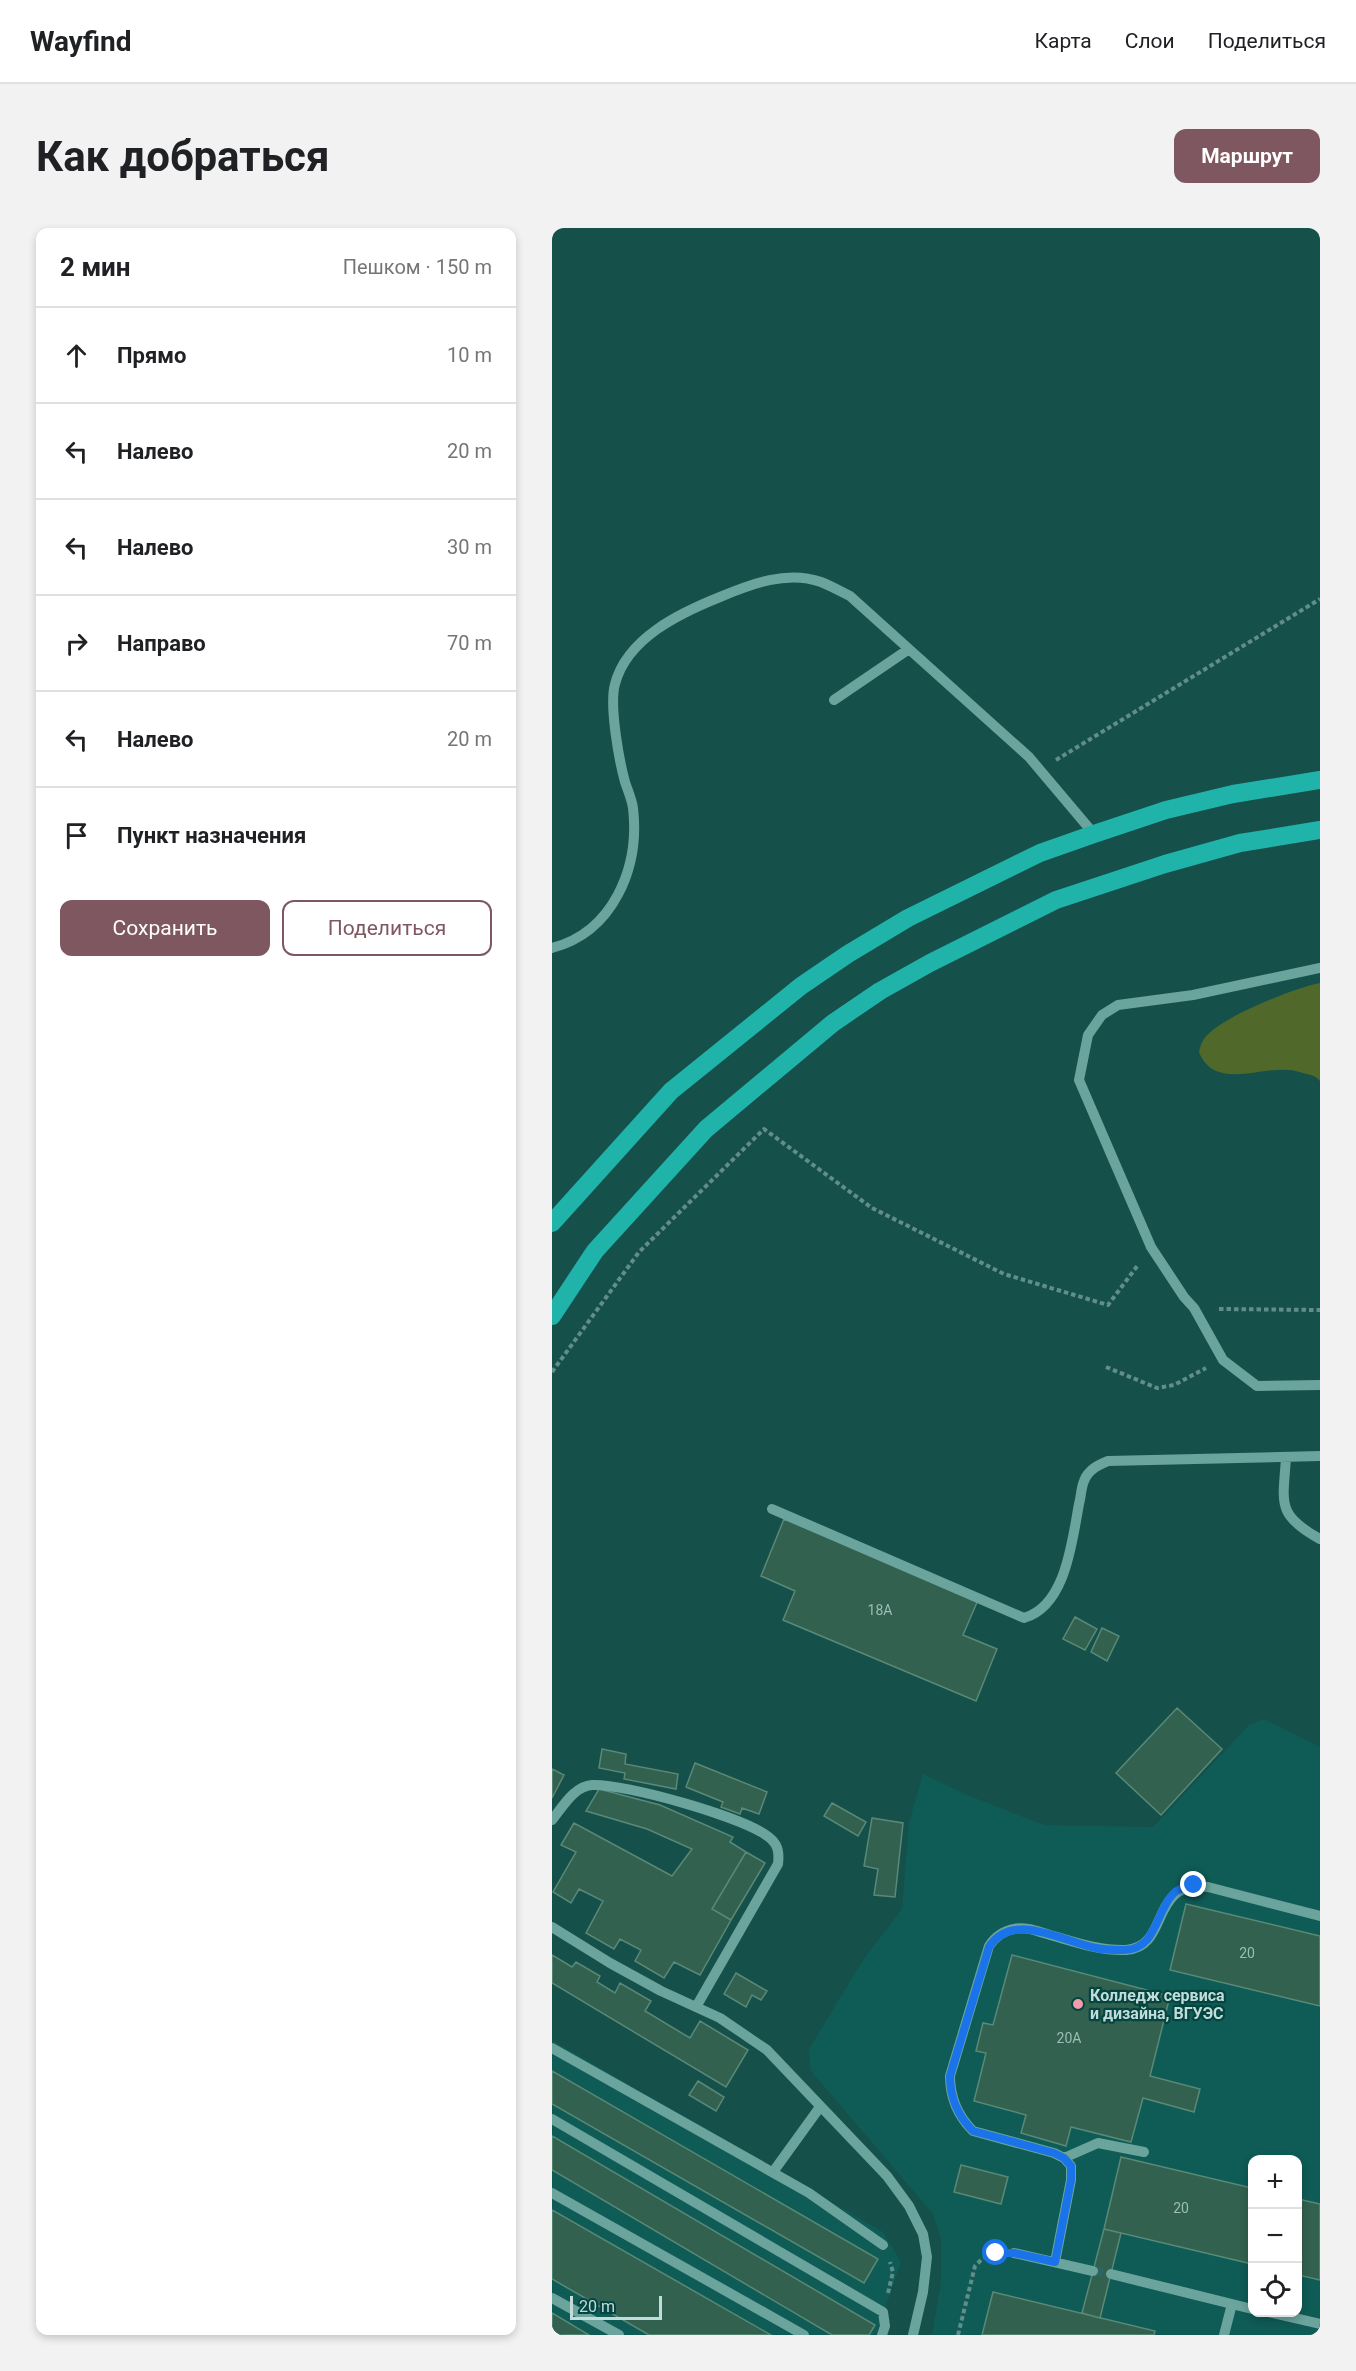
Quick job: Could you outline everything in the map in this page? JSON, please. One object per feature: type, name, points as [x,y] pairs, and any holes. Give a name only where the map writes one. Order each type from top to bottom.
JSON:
[{"type":"highway","points":[[552,1223],[671,1090],[801,986],[908,918],[1041,853],[1094,834],[1166,810],[1233,794],[1320,780]]},
{"type":"highway","points":[[552,1316],[595,1251],[706,1129],[833,1023],[880,991],[930,963],[1056,900],[1165,864],[1240,843],[1320,830]]},
{"type":"lane","points":[[552,948],[564,945],[596,927],[615,902],[632,859],[633,807],[625,780],[612,700],[615,683],[621,670],[642,642],[661,627],[705,603],[757,582],[792,577],[819,581],[850,596],[1029,757],[1094,834]]},
{"type":"lane","points":[[834,700],[909,649]]},
{"type":"lane","points":[[1320,968],[1193,996],[1118,1005],[1102,1015],[1088,1035],[1079,1080],[1150,1247],[1194,1308],[1222,1360],[1257,1386],[1320,1385]]},
{"type":"lane","points":[[772,1509],[1024,1618],[1036,1615],[1047,1606],[1067,1564],[1084,1480],[1095,1466],[1108,1461],[1320,1456]]},
{"type":"lane","points":[[1286,1458],[1283,1503],[1287,1514],[1296,1524],[1320,1539]]},
{"type":"lane","points":[[552,1820],[576,1792],[592,1785],[673,1800],[733,1820],[771,1838],[777,1846],[778,1864],[696,2007]]},
{"type":"lane","points":[[1055,2262],[1071,2180],[1071,2166],[1064,2158],[1054,2153],[973,2131],[963,2121],[950,2090],[950,2076],[989,1947],[994,1938],[1016,1928],[1030,1929],[1097,1949],[1126,1950],[1139,1947],[1147,1941],[1172,1894],[1194,1885],[1320,1916]]},
{"type":"lane","points":[[552,1927],[610,1964],[720,2018],[766,2050],[887,2176],[909,2206],[923,2234],[927,2257],[923,2292],[913,2335]]},
{"type":"lane","points":[[552,2048],[809,2193],[883,2245]]},
{"type":"lane","points":[[773,2172],[820,2107]]},
{"type":"lane","points":[[552,2120],[883,2312],[885,2326],[882,2335]]},
{"type":"lane","points":[[1064,2158],[1098,2143],[1144,2152]]},
{"type":"lane","points":[[552,2193],[804,2335]]},
{"type":"lane","points":[[1014,2253],[1093,2271]]},
{"type":"lane","points":[[1111,2274],[1248,2308]]},
{"type":"lane","points":[[552,2298],[619,2335]]},
{"type":"lane","points":[[1224,2335],[1232,2304]]},
{"type":"lane","points":[[1287,2317],[1320,2324]]},
{"type":"path","points":[[1040,770],[1320,599]]},
{"type":"path","points":[[552,1372],[639,1252],[764,1129],[872,1208],[1004,1274],[1108,1305],[1150,1247]]},
{"type":"path","points":[[1194,1308],[1320,1310]]},
{"type":"path","points":[[1106,1366],[1157,1388],[1174,1385],[1222,1360]]},
{"type":"path","points":[[883,2245],[893,2272],[883,2312]]},
{"type":"path","points":[[958,2335],[975,2266],[983,2258],[996,2253],[1014,2253]]},
{"type":"shaded area","name":"Колледж сервиса и дизайна, ВГУЭС","points":[[1264,1719],[1320,1747],[1320,2335],[932,2335],[941,2282],[941,2239],[933,2214],[810,2070],[809,2049],[863,1960],[902,1909],[909,1822],[923,1774],[967,1795],[1044,1825],[1153,1827],[1249,1725]]},
{"type":"shaded area","points":[[552,2040],[883,2232],[901,2262],[876,2335],[552,2335]]},
{"type":"green space","points":[[1320,983],[1320,1081],[1312,1076],[1291,1070],[1226,1074],[1206,1064],[1199,1052],[1203,1041],[1224,1022],[1258,1005]]},
{"type":"building","points":[[784,1519],[978,1600],[963,1635],[997,1649],[976,1701],[783,1620],[795,1591],[761,1576]]},
{"type":"building","points":[[1075,1617],[1097,1629],[1085,1650],[1063,1639]]},
{"type":"building","points":[[1102,1628],[1119,1636],[1107,1661],[1091,1652]]},
{"type":"building","points":[[1177,1708],[1222,1749],[1161,1815],[1116,1773]]},
{"type":"building","points":[[602,1749],[626,1754],[625,1764],[678,1774],[676,1789],[624,1779],[625,1773],[599,1768]]},
{"type":"building","points":[[695,1763],[767,1792],[759,1814],[742,1808],[740,1814],[721,1807],[723,1802],[686,1787]]},
{"type":"building","points":[[552,1769],[564,1775],[552,1798]]},
{"type":"building","points":[[599,1789],[660,1805],[733,1837],[730,1842],[746,1852],[712,1909],[731,1920],[700,1975],[674,1962],[664,1978],[635,1961],[641,1950],[620,1939],[614,1949],[586,1933],[603,1901],[579,1889],[571,1903],[553,1892],[576,1852],[561,1845],[574,1823],[672,1876],[692,1849],[647,1829],[586,1811]]},
{"type":"building","points":[[832,1803],[866,1822],[858,1836],[824,1816]]},
{"type":"building","points":[[872,1818],[903,1823],[895,1897],[874,1895],[878,1869],[864,1866]]},
{"type":"building","points":[[746,1852],[765,1863],[731,1920],[712,1909]]},
{"type":"building","points":[[1186,1904],[1320,1936],[1320,2006],[1170,1970]]},
{"type":"building","points":[[552,1955],[572,1967],[576,1962],[600,1976],[597,1982],[615,1993],[620,1983],[651,2001],[645,2011],[690,2038],[700,2021],[748,2050],[726,2087],[552,1983]]},
{"type":"building","points":[[1012,1955],[1170,1996],[1150,2076],[1200,2089],[1194,2112],[1143,2098],[1131,2142],[1071,2127],[1066,2146],[1021,2133],[1026,2115],[974,2101],[986,2053],[976,2051],[983,2023],[993,2025]]},
{"type":"building","points":[[736,1973],[767,1991],[761,2000],[752,1995],[746,2007],[724,1994]]},
{"type":"building","points":[[552,2071],[878,2259],[864,2283],[552,2104]]},
{"type":"building","points":[[698,2081],[724,2097],[716,2111],[689,2095]]},
{"type":"building","points":[[552,2136],[875,2325],[869,2335],[832,2335],[552,2170]]},
{"type":"building","points":[[1121,2157],[1248,2187],[1248,2263],[1104,2229]]},
{"type":"building","points":[[961,2165],[1008,2177],[1001,2204],[954,2192]]},
{"type":"building","points":[[1302,2200],[1320,2204],[1320,2280],[1302,2276]]},
{"type":"building","points":[[552,2210],[771,2335],[649,2335],[552,2279]]},
{"type":"building","points":[[1104,2229],[1121,2233],[1100,2318],[1082,2313]]},
{"type":"building","points":[[993,2292],[1155,2331],[1154,2335],[982,2335]]},
{"type":"building","points":[[552,2313],[589,2335],[552,2335]]},
{"type":"tunnel","points":[[1093,2271],[1111,2274]]},
{"type":"place","name":"Колледж сервиса и дизайна, ВГУЭС","points":[[1078,2004]]},
{"type":"route","points":[[996,2253],[1014,2253],[1055,2262],[1071,2180],[1071,2166],[1064,2158],[1054,2153],[973,2131],[963,2121],[955,2106],[950,2090],[950,2076],[989,1947],[994,1938],[1016,1928],[1030,1929],[1097,1949],[1126,1950],[1139,1947],[1147,1941],[1172,1894],[1194,1885]]}]
